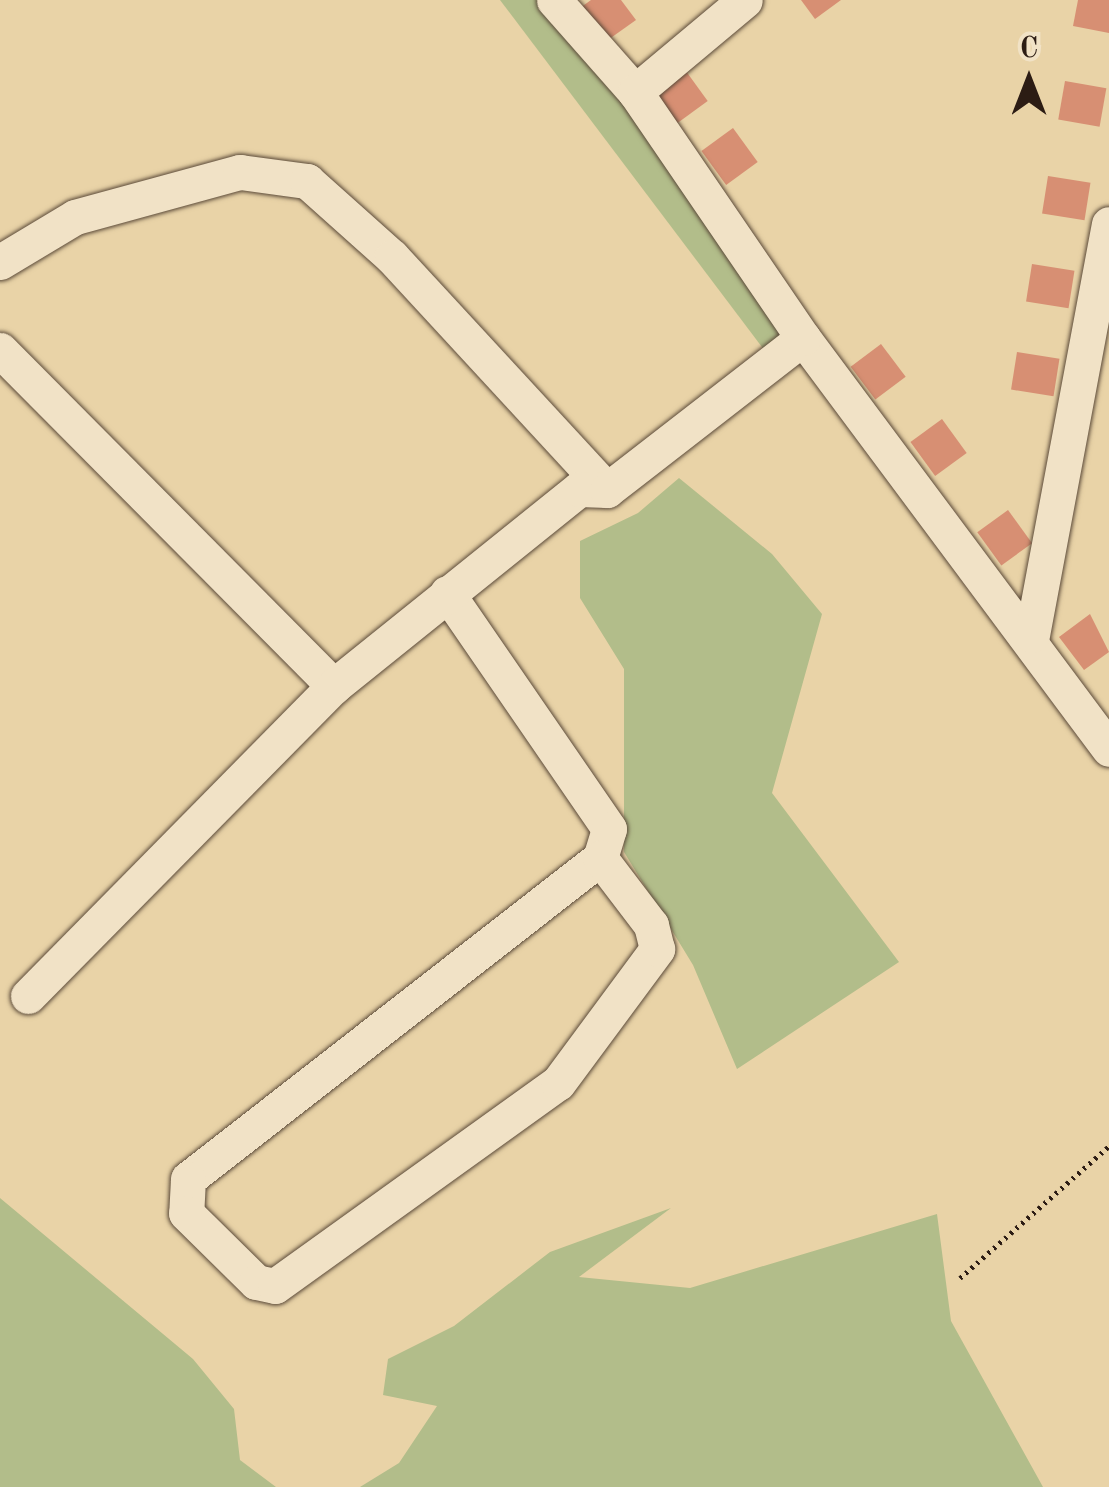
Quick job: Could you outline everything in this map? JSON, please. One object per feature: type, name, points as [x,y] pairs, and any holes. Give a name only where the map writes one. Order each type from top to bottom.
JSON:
[{"type":"street","points":[[554,0],[634,92],[804,338],[1032,635],[1109,749]]},
{"type":"street","points":[[634,92],[746,0]]},
{"type":"street","points":[[0,262],[75,217],[240,172],[307,181],[392,257],[607,490]]},
{"type":"street","points":[[1032,635],[1109,224]]},
{"type":"street","points":[[28,996],[334,686],[579,489],[607,490],[804,338]]},
{"type":"street","points":[[0,350],[334,686]]},
{"type":"street","points":[[447,593],[609,829],[600,858],[188,1179],[186,1214],[256,1282],[275,1286],[558,1083],[656,948],[651,925],[600,858]]},
{"type":"path","points":[[960,1278],[1109,1146]]},
{"type":"green space","points":[[500,0],[547,0],[791,335],[768,355]]},
{"type":"green space","points":[[679,478],[772,554],[822,614],[772,793],[899,962],[737,1069],[693,965],[624,852],[624,669],[580,598],[580,541],[638,513]]},
{"type":"green space","points":[[0,1198],[193,1359],[234,1409],[240,1460],[276,1487],[0,1487]]},
{"type":"green space","points":[[671,1208],[579,1277],[690,1288],[937,1214],[951,1321],[1043,1487],[360,1487],[399,1463],[437,1406],[383,1395],[388,1359],[454,1326],[550,1252]]},
{"type":"building","points":[[591,0],[621,0],[636,20],[605,42],[580,8]]},
{"type":"building","points":[[801,0],[841,0],[815,19]]},
{"type":"building","points":[[1078,0],[1109,0],[1109,33],[1073,26]]},
{"type":"building","points":[[683,67],[708,101],[676,124],[651,90]]},
{"type":"building","points":[[1065,81],[1106,88],[1100,127],[1058,119]]},
{"type":"building","points":[[733,128],[758,162],[726,185],[701,151]]},
{"type":"building","points":[[1048,176],[1090,183],[1085,220],[1042,214]]},
{"type":"building","points":[[1032,264],[1074,271],[1069,308],[1026,302]]},
{"type":"building","points":[[881,344],[906,377],[875,400],[851,367]]},
{"type":"building","points":[[1017,352],[1059,359],[1054,396],[1011,390]]},
{"type":"building","points":[[942,419],[967,453],[935,476],[910,442]]},
{"type":"building","points":[[1008,510],[1032,543],[1001,566],[977,532]]},
{"type":"building","points":[[1090,614],[1109,652],[1084,670],[1059,637]]}]
